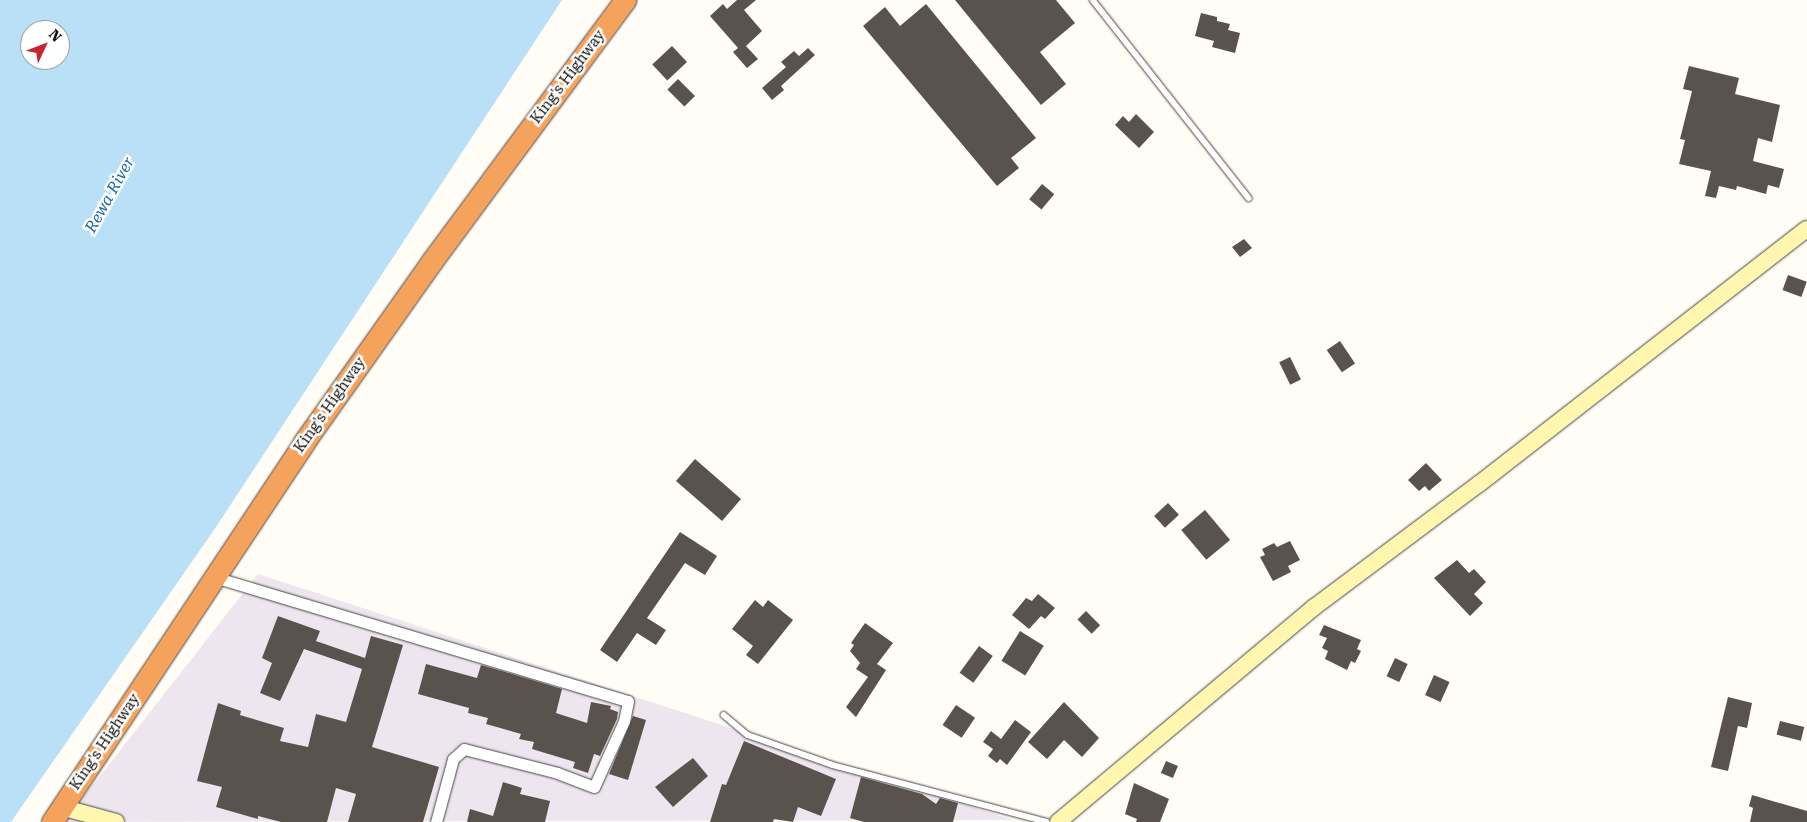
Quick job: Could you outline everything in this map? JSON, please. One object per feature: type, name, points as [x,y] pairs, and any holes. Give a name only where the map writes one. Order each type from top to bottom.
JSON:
[{"type":"highway","name":"King's Highway","points":[[57,814],[304,442],[420,277],[625,0]]},
{"type":"street","points":[[1058,822],[1313,608],[1480,484],[1807,229]]},
{"type":"street","points":[[214,577],[628,701],[624,721],[594,787],[558,773],[464,749],[453,759],[436,822]]},
{"type":"street","points":[[57,814],[116,822]]},
{"type":"lane","points":[[1093,0],[1249,198]]},
{"type":"lane","points":[[724,715],[734,726],[748,735],[833,765],[1047,822]]},
{"type":"shaded area","points":[[258,574],[1013,820],[64,822]]},
{"type":"water","name":"Rewa River","points":[[0,0],[562,0],[216,527],[11,822],[0,822]]},
{"type":"building","points":[[737,0],[756,0],[744,10],[762,31],[746,46],[758,59],[747,68],[733,52],[738,48],[710,16],[723,4],[727,9]]},
{"type":"building","points":[[955,0],[1056,0],[1075,23],[1040,52],[1066,84],[1041,105]]},
{"type":"building","points":[[926,4],[1036,138],[1011,158],[1019,168],[997,186],[863,26],[885,7],[900,26]]},
{"type":"building","points":[[1201,13],[1217,17],[1217,21],[1230,24],[1228,30],[1240,33],[1235,53],[1212,47],[1214,41],[1195,36]]},
{"type":"building","points":[[672,46],[687,62],[667,81],[652,64]]},
{"type":"building","points":[[808,48],[815,55],[781,86],[784,90],[772,100],[762,88],[786,67],[781,62],[794,51],[799,56]]},
{"type":"building","points":[[1689,66],[1739,78],[1735,94],[1780,105],[1772,142],[1758,138],[1753,161],[1784,169],[1779,188],[1768,185],[1766,194],[1737,186],[1736,190],[1719,186],[1716,198],[1705,196],[1711,171],[1679,164],[1685,140],[1680,139],[1692,91],[1683,89]]},
{"type":"building","points":[[678,79],[695,96],[684,107],[667,90]]},
{"type":"building","points":[[1136,114],[1154,132],[1139,148],[1115,125],[1123,116],[1129,122]]},
{"type":"building","points":[[1042,184],[1054,194],[1041,210],[1029,199]]},
{"type":"building","points":[[1244,239],[1252,248],[1240,257],[1232,247]]},
{"type":"building","points":[[1788,275],[1807,282],[1801,297],[1783,290]]},
{"type":"building","points":[[1340,341],[1355,363],[1342,372],[1327,350]]},
{"type":"building","points":[[1290,357],[1301,379],[1290,385],[1279,362]]},
{"type":"building","points":[[695,459],[741,499],[722,521],[676,481]]},
{"type":"building","points":[[1426,463],[1442,480],[1429,491],[1425,486],[1419,491],[1408,480]]},
{"type":"building","points":[[1168,503],[1179,515],[1165,528],[1154,516]]},
{"type":"building","points":[[1205,510],[1230,540],[1206,560],[1181,530]]},
{"type":"building","points":[[680,532],[717,556],[705,575],[685,563],[647,618],[666,630],[656,645],[637,633],[617,662],[600,650]]},
{"type":"building","points":[[1290,541],[1300,560],[1288,566],[1291,572],[1273,581],[1260,557],[1265,555],[1262,549],[1274,543],[1277,547]]},
{"type":"building","points":[[1457,560],[1469,573],[1474,569],[1486,582],[1474,594],[1483,603],[1470,616],[1434,578]]},
{"type":"building","points":[[1038,594],[1055,608],[1045,619],[1041,616],[1029,629],[1012,615],[1026,598],[1032,601]]},
{"type":"building","points":[[755,600],[763,607],[768,600],[793,620],[758,664],[746,655],[753,646],[732,629]]},
{"type":"building","points":[[1086,611],[1100,625],[1092,634],[1078,619]]},
{"type":"building","points":[[278,616],[320,631],[316,641],[365,658],[371,636],[403,645],[372,747],[439,767],[423,822],[348,822],[356,794],[336,788],[327,822],[281,822],[258,816],[258,819],[216,807],[222,787],[197,781],[218,703],[241,711],[240,715],[284,728],[280,741],[308,747],[316,714],[346,722],[362,669],[304,649],[280,701],[260,693],[272,663],[262,658]]},
{"type":"building","points":[[865,623],[893,643],[877,664],[886,670],[856,717],[846,707],[868,677],[856,669],[860,663],[850,651],[854,645],[851,643]]},
{"type":"building","points":[[1324,625],[1361,640],[1357,649],[1361,651],[1355,663],[1351,661],[1347,670],[1325,659],[1328,651],[1322,648],[1327,638],[1319,635]]},
{"type":"building","points":[[1020,631],[1044,646],[1025,676],[1001,661]]},
{"type":"building","points":[[979,646],[993,656],[973,683],[960,673]]},
{"type":"building","points":[[1395,658],[1408,664],[1399,682],[1387,676]]},
{"type":"building","points":[[426,664],[477,678],[481,665],[502,671],[562,689],[556,713],[587,723],[591,702],[611,706],[610,709],[618,712],[617,719],[600,756],[594,754],[588,773],[573,768],[575,762],[532,749],[534,742],[519,739],[521,734],[486,724],[488,718],[468,713],[469,708],[418,694]]},
{"type":"building","points":[[1434,675],[1450,682],[1441,702],[1425,695]]},
{"type":"building","points":[[1728,697],[1752,703],[1747,728],[1738,726],[1728,771],[1711,767]]},
{"type":"building","points":[[1064,702],[1099,738],[1082,757],[1064,740],[1047,759],[1028,742]]},
{"type":"building","points":[[956,705],[975,718],[962,738],[943,725]]},
{"type":"building","points":[[633,716],[646,720],[628,780],[609,774]]},
{"type":"building","points":[[1015,720],[1031,732],[1007,765],[1000,759],[997,763],[988,756],[993,749],[983,742],[991,731],[1001,739]]},
{"type":"building","points":[[1780,721],[1804,727],[1801,741],[1777,735]]},
{"type":"building","points":[[744,741],[836,779],[821,816],[798,807],[793,822],[774,819],[773,822],[710,822],[722,784],[726,785]]},
{"type":"building","points":[[693,758],[708,776],[673,807],[655,787]]},
{"type":"building","points":[[1166,761],[1178,766],[1173,778],[1161,773]]},
{"type":"building","points":[[861,777],[922,794],[936,804],[940,798],[958,803],[953,822],[864,822],[850,818]]},
{"type":"building","points":[[503,782],[522,788],[520,794],[550,801],[545,822],[467,822],[470,809],[493,816]]},
{"type":"building","points":[[1134,783],[1169,799],[1160,822],[1136,822],[1137,819],[1125,814]]},
{"type":"building","points":[[1752,795],[1807,811],[1807,822],[1750,822],[1753,808],[1749,806]]}]
